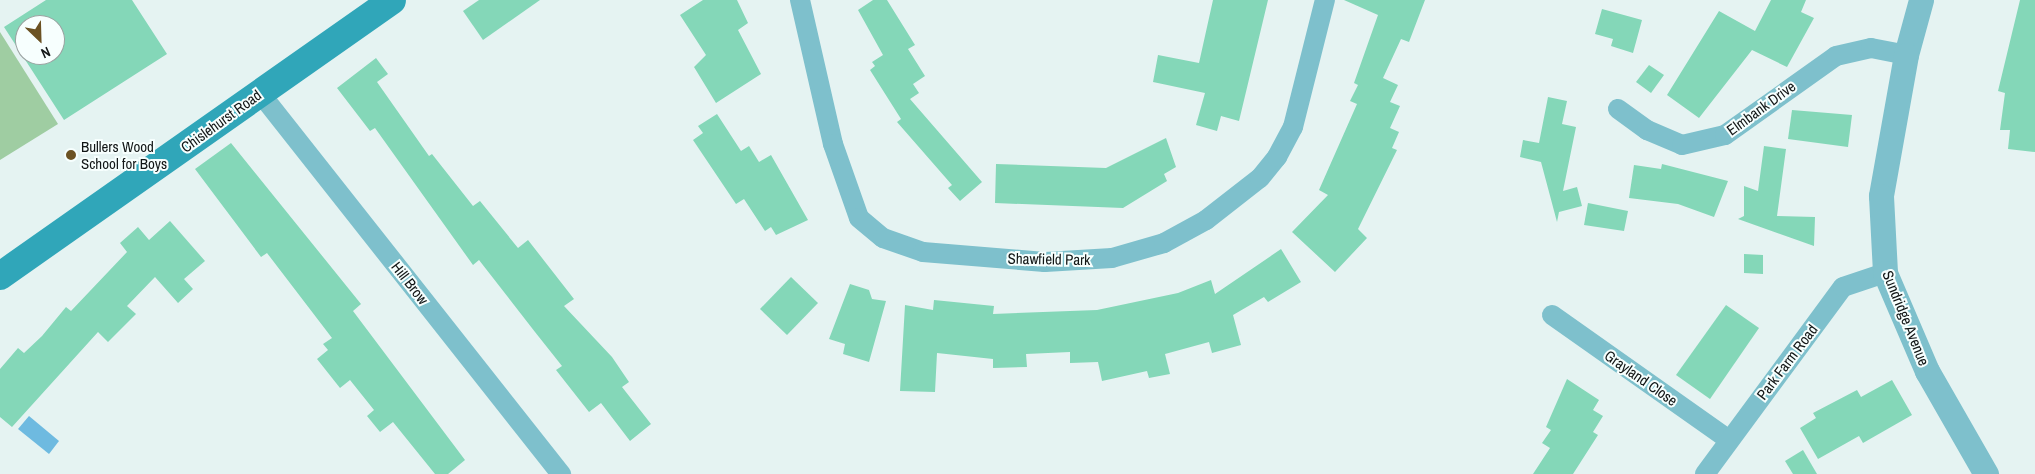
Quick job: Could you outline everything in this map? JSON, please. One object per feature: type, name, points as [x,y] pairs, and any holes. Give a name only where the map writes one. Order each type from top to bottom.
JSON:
[{"type":"main road","name":"Chislehurst Road","points":[[0,276],[392,0]]},
{"type":"street","name":"Shawfield Park","points":[[800,0],[833,144],[859,218],[883,238],[922,252],[1045,262],[1112,258],[1164,243],[1206,220],[1260,178],[1277,158],[1293,127],[1325,0]]},
{"type":"street","name":"Sundridge Avenue","points":[[1921,0],[1906,55],[1881,196],[1885,273],[1927,371],[1986,474]]},
{"type":"street","name":"Elmbank Drive","points":[[1618,109],[1682,145],[1725,135],[1836,56],[1872,48],[1906,55]]},
{"type":"street","name":"Hill Brow","points":[[260,93],[561,474]]},
{"type":"street","name":"Park Farm Road","points":[[1705,474],[1844,287],[1885,273]]},
{"type":"street","name":"Grayland Close","points":[[1552,315],[1730,440]]},
{"type":"green space","points":[[0,32],[15,56],[15,65],[21,65],[58,124],[0,160]]},
{"type":"water","points":[[29,416],[59,441],[49,454],[18,429]]},
{"type":"building","points":[[46,0],[132,0],[167,54],[64,120],[29,65],[65,65],[65,15],[23,15]]},
{"type":"building","points":[[479,0],[540,0],[483,40],[463,11]]},
{"type":"building","points":[[703,0],[737,0],[748,23],[738,30],[761,74],[716,103],[694,67],[706,55],[680,15]]},
{"type":"building","points":[[873,0],[887,0],[915,45],[908,49],[925,76],[913,84],[919,93],[910,99],[982,182],[960,201],[948,188],[952,185],[897,122],[901,119],[870,70],[875,66],[872,62],[883,55],[858,10]]},
{"type":"building","points":[[1213,0],[1268,0],[1239,121],[1221,116],[1217,131],[1196,125],[1205,93],[1153,82],[1158,55],[1199,63]]},
{"type":"building","points":[[1344,0],[1425,0],[1409,42],[1401,39],[1383,78],[1398,85],[1390,102],[1400,106],[1390,128],[1399,132],[1392,148],[1397,150],[1358,229],[1367,238],[1335,272],[1292,232],[1328,195],[1319,190],[1357,104],[1350,101],[1358,85],[1354,83],[1378,15]]},
{"type":"building","points":[[1771,0],[1806,0],[1801,12],[1814,18],[1787,67],[1752,50],[1699,118],[1667,95],[1719,11],[1755,31]]},
{"type":"building","points":[[2020,0],[2035,0],[2035,152],[2008,149],[2010,130],[2000,130],[2005,93],[1998,91]]},
{"type":"building","points":[[1602,9],[1642,20],[1633,53],[1611,46],[1613,39],[1595,34]]},
{"type":"building","points":[[15,20],[15,44],[4,27]]},
{"type":"building","points":[[376,58],[388,74],[377,82],[429,156],[432,154],[473,206],[480,201],[518,248],[528,240],[574,299],[564,306],[612,357],[629,382],[622,387],[651,424],[630,441],[601,403],[589,412],[556,370],[562,366],[479,260],[473,265],[375,128],[370,131],[337,88]]},
{"type":"building","points":[[1649,65],[1664,75],[1651,93],[1636,82]]},
{"type":"building","points":[[1548,97],[1567,101],[1562,124],[1576,127],[1563,191],[1577,187],[1582,206],[1559,212],[1557,222],[1541,162],[1520,157],[1523,140],[1539,143]]},
{"type":"building","points":[[1792,110],[1852,115],[1848,147],[1788,139]]},
{"type":"building","points":[[717,114],[741,151],[749,146],[759,162],[771,155],[808,220],[776,235],[771,227],[765,231],[744,199],[736,204],[693,140],[703,133],[698,126]]},
{"type":"building","points":[[1166,138],[1176,167],[1164,174],[1167,181],[1123,208],[995,203],[996,164],[1106,168]]},
{"type":"building","points":[[231,143],[361,304],[353,311],[465,460],[448,474],[435,474],[393,422],[380,432],[367,416],[374,410],[350,380],[340,388],[317,359],[328,350],[323,344],[332,338],[267,253],[261,257],[195,169]]},
{"type":"building","points":[[1764,146],[1786,149],[1777,216],[1815,217],[1814,246],[1738,219],[1744,216],[1744,186],[1758,191]]},
{"type":"building","points":[[1662,164],[1728,181],[1714,217],[1678,204],[1629,198],[1634,165],[1661,169]]},
{"type":"building","points":[[1588,203],[1628,211],[1624,231],[1584,225]]},
{"type":"building","points":[[170,221],[205,261],[184,279],[193,289],[178,303],[155,277],[127,306],[136,314],[108,342],[98,332],[12,427],[0,417],[0,369],[18,348],[24,353],[42,336],[66,307],[71,311],[127,252],[120,243],[138,227],[149,240]]},
{"type":"building","points":[[1281,249],[1301,282],[1268,302],[1264,297],[1233,315],[1241,345],[1212,353],[1209,342],[1165,354],[1170,374],[1149,378],[1147,371],[1102,381],[1098,362],[1070,363],[1070,352],[1026,354],[1027,367],[993,368],[993,359],[937,353],[935,392],[900,391],[905,305],[933,310],[934,300],[994,306],[993,314],[1097,310],[1178,293],[1211,280],[1215,294]]},
{"type":"building","points":[[1744,254],[1763,255],[1763,274],[1744,273]]},
{"type":"building","points":[[791,277],[818,303],[787,335],[760,309]]},
{"type":"building","points":[[850,284],[869,290],[872,299],[886,301],[869,362],[843,354],[845,344],[829,339]]},
{"type":"building","points":[[1726,305],[1759,328],[1710,399],[1676,375]]},
{"type":"building","points":[[1567,379],[1599,400],[1593,410],[1603,416],[1593,432],[1598,435],[1573,474],[1533,474],[1550,448],[1542,443],[1551,430],[1546,427]]},
{"type":"building","points":[[1892,380],[1912,415],[1863,443],[1859,436],[1818,459],[1800,428],[1816,418],[1813,413],[1857,390],[1861,397]]},
{"type":"building","points":[[1803,450],[1817,474],[1793,474],[1785,461]]},
{"type":"place","name":"Bullers Wood School for Boys","points":[[71,155]]}]
